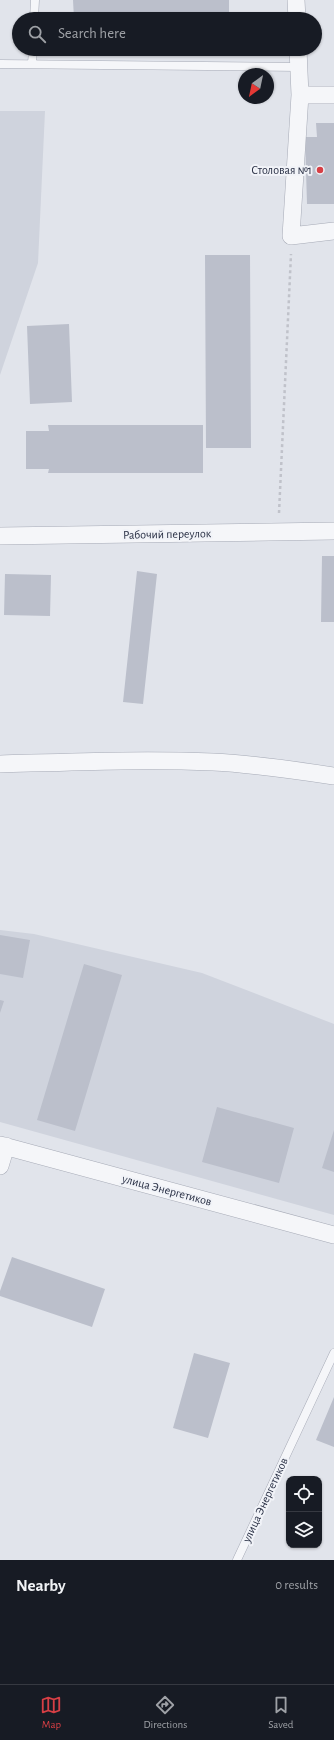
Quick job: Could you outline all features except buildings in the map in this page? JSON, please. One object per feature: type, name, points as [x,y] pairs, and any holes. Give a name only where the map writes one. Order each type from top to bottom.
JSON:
[{"type":"street","points":[[296,0],[297,12]]},
{"type":"street","points":[[298,56],[300,95],[292,236],[334,231]]},
{"type":"street","points":[[300,95],[334,95]]},
{"type":"street","name":"Рабочий переулок","points":[[0,536],[334,531]]},
{"type":"street","points":[[0,764],[161,760],[268,766],[334,776]]},
{"type":"street","points":[[0,1166],[3,1146]]},
{"type":"street","name":"улица Энергетиков","points":[[3,1146],[334,1235]]},
{"type":"lane","points":[[34,12],[35,0]]},
{"type":"lane","points":[[32,64],[33,56]]},
{"type":"lane","points":[[0,64],[299,68]]},
{"type":"lane","name":"улица Энергетиков","points":[[237,1560],[334,1353]]},
{"type":"path","points":[[278,533],[292,236]]},
{"type":"shaded area","points":[[0,111],[45,111],[38,263],[0,375]]},
{"type":"shaded area","points":[[0,930],[34,934],[202,973],[334,1024],[334,1215],[0,1122]]},
{"type":"place","name":"Столовая №1","points":[[320,170]]}]
